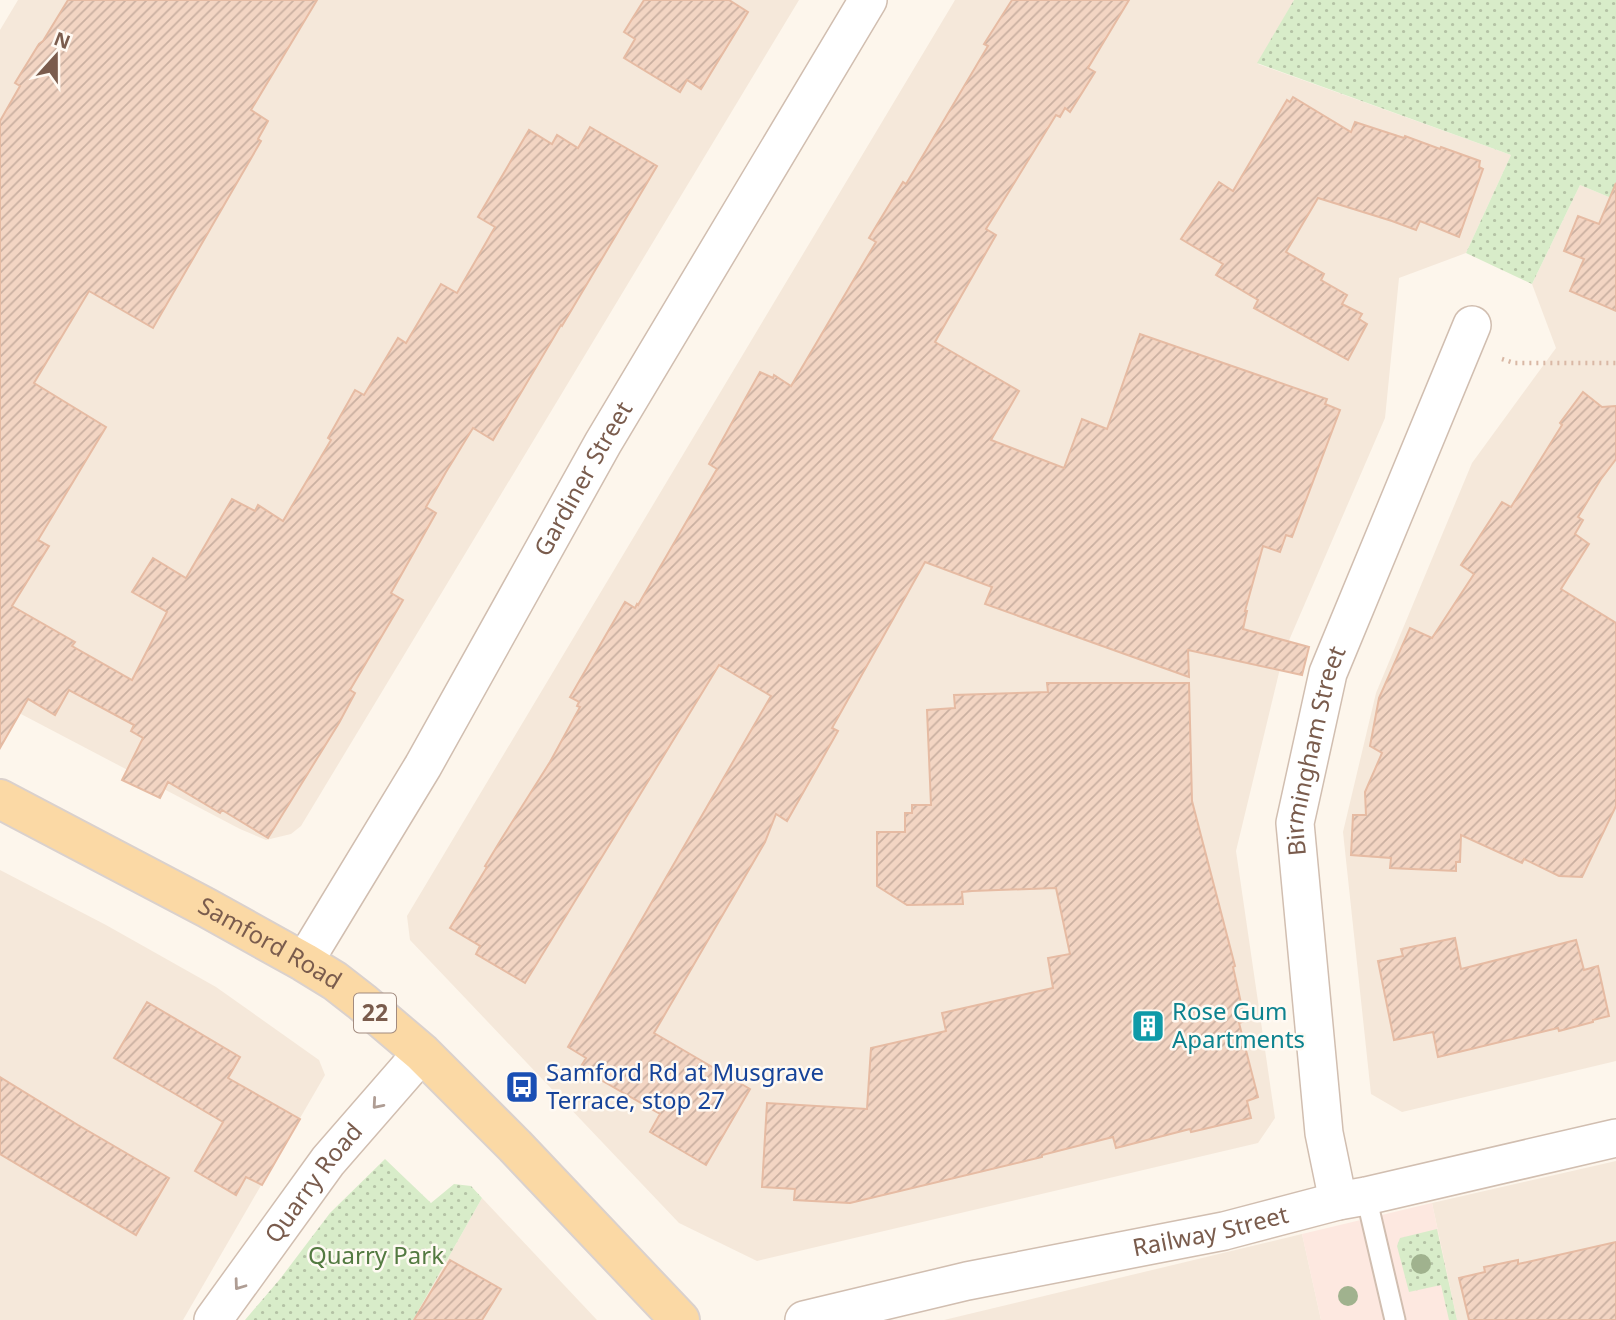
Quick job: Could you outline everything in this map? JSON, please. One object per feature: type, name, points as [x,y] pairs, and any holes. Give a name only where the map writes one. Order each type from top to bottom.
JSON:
[{"type":"main road","name":"Samford Road","points":[[0,799],[207,908],[335,981],[422,1053],[515,1146],[680,1320]]},
{"type":"street","name":"Gardiner Street","points":[[304,962],[422,766],[603,443],[868,0]]},
{"type":"street","name":"Birmingham Street","points":[[1352,1199],[1324,1133],[1295,822],[1328,673],[1468,336]]},
{"type":"street","name":"Quarry Road","points":[[213,1320],[328,1161],[422,1053]]},
{"type":"street","name":"Railway Street","points":[[804,1320],[967,1281],[1224,1231],[1616,1138]]},
{"type":"lane","points":[[1352,1199],[1395,1320]]},
{"type":"path","points":[[1468,336],[1514,363],[1616,363]]},
{"type":"shaded area","points":[[18,0],[799,0],[301,826],[291,834],[266,840],[240,829],[0,703],[0,30]]},
{"type":"shaded area","points":[[955,0],[1294,0],[1258,64],[1511,155],[1466,253],[1399,278],[1385,418],[1284,652],[1236,851],[1275,1118],[1258,1143],[757,1261],[679,1223],[410,940],[407,916]]},
{"type":"shaded area","points":[[1580,185],[1616,200],[1616,1061],[1402,1112],[1371,1094],[1343,832],[1376,693],[1472,463],[1556,348],[1532,284]]},
{"type":"shaded area","points":[[0,870],[106,925],[216,987],[319,1060],[325,1075],[183,1320],[0,1320]]},
{"type":"shaded area","points":[[1616,1161],[1616,1320],[1457,1320],[1432,1203]]},
{"type":"shaded area","points":[[482,1198],[597,1320],[413,1320]]},
{"type":"shaded area","points":[[1432,1203],[1457,1320],[1321,1320],[1302,1234]]},
{"type":"shaded area","points":[[1302,1234],[1321,1320],[944,1320]]},
{"type":"green space","points":[[1294,0],[1616,0],[1616,200],[1580,185],[1532,284],[1466,253],[1511,155],[1257,63]]},
{"type":"green space","name":"Quarry Park","points":[[385,1159],[431,1203],[454,1184],[471,1186],[482,1198],[413,1320],[245,1320],[330,1213]]},
{"type":"green space","points":[[1437,1229],[1457,1320],[1449,1320],[1441,1285],[1409,1292],[1397,1246],[1400,1238]]},
{"type":"building","points":[[68,0],[317,0],[251,110],[268,121],[258,139],[261,141],[153,328],[89,291],[34,383],[106,427],[38,540],[49,546],[12,606],[75,642],[72,646],[132,680],[167,612],[132,592],[153,558],[186,578],[232,499],[255,511],[258,505],[283,521],[331,440],[328,438],[355,390],[364,395],[398,338],[406,343],[441,284],[457,293],[495,227],[478,217],[529,130],[552,144],[557,135],[578,148],[590,127],[657,166],[493,440],[473,428],[446,472],[426,507],[436,513],[391,593],[403,600],[350,690],[355,693],[339,723],[268,838],[168,782],[160,798],[122,780],[143,738],[131,731],[134,725],[69,690],[55,715],[28,699],[0,748],[0,121],[20,86],[15,83]]},
{"type":"building","points":[[644,0],[729,0],[748,12],[701,89],[687,80],[680,92],[624,58],[635,39],[624,32]]},
{"type":"building","points":[[1012,0],[1129,0],[1088,68],[1095,72],[1070,112],[1065,108],[1060,117],[1056,115],[986,229],[996,235],[935,342],[1019,391],[991,440],[1064,468],[1082,419],[1107,429],[1140,334],[1327,399],[1325,404],[1340,410],[1292,537],[1286,535],[1280,552],[1263,546],[1245,611],[1243,629],[1309,647],[1302,675],[1188,650],[1189,677],[985,604],[992,587],[925,562],[832,728],[838,731],[787,821],[776,814],[765,842],[654,1033],[750,1089],[706,1165],[650,1132],[660,1114],[580,1068],[586,1058],[568,1047],[771,696],[719,665],[525,983],[476,954],[480,946],[450,928],[580,707],[577,706],[579,702],[570,697],[625,602],[635,608],[638,605],[717,469],[709,464],[760,372],[773,378],[774,375],[791,386],[876,242],[869,238],[903,182],[906,184],[988,46],[984,44]]},
{"type":"building","points":[[1293,97],[1351,132],[1355,122],[1404,138],[1405,136],[1480,161],[1479,167],[1483,169],[1459,237],[1420,221],[1416,230],[1318,198],[1286,252],[1324,274],[1321,280],[1347,295],[1342,304],[1362,314],[1359,319],[1367,324],[1348,360],[1254,308],[1258,300],[1216,275],[1223,264],[1181,239],[1219,182],[1233,191],[1287,100],[1290,102]]},
{"type":"building","points":[[1616,183],[1616,311],[1570,291],[1584,259],[1564,251],[1578,216],[1599,224]]},
{"type":"building","points":[[1583,392],[1602,407],[1616,406],[1616,459],[1578,517],[1583,520],[1575,534],[1589,544],[1561,589],[1616,623],[1616,806],[1582,877],[1559,876],[1524,859],[1522,863],[1461,835],[1460,862],[1456,862],[1456,871],[1390,868],[1391,858],[1351,855],[1353,815],[1366,815],[1365,792],[1382,753],[1370,746],[1379,698],[1410,628],[1432,638],[1474,574],[1461,565],[1502,502],[1511,507],[1562,425],[1560,423]]},
{"type":"building","points":[[1047,683],[1189,683],[1192,801],[1235,966],[1233,967],[1245,1021],[1239,1023],[1258,1097],[1247,1101],[1251,1118],[1191,1132],[1190,1129],[1116,1148],[1113,1137],[1042,1157],[850,1203],[794,1200],[795,1189],[762,1187],[767,1103],[867,1109],[871,1048],[946,1031],[942,1013],[1053,988],[1048,958],[1070,954],[1056,888],[962,892],[963,904],[907,905],[877,886],[877,832],[905,832],[905,813],[912,813],[912,805],[931,805],[927,710],[955,708],[954,695],[1048,692]]},
{"type":"building","points":[[1455,938],[1461,969],[1576,940],[1584,970],[1598,966],[1609,1016],[1559,1031],[1558,1028],[1438,1057],[1433,1032],[1394,1040],[1378,961],[1403,956],[1401,949]]},
{"type":"building","points":[[147,1002],[240,1057],[228,1078],[300,1119],[262,1185],[246,1177],[236,1195],[195,1171],[223,1122],[114,1058]]},
{"type":"building","points":[[0,1077],[169,1178],[136,1235],[0,1154]]},
{"type":"building","points":[[1616,1242],[1616,1320],[1469,1320],[1459,1278],[1485,1272],[1484,1267],[1518,1260],[1518,1264]]},
{"type":"building","points":[[450,1260],[501,1289],[482,1320],[414,1320]]},
{"type":"place","name":"Rose Gum Apartments","points":[[1148,1026]]},
{"type":"place","name":"Samford Rd at Musgrave Terrace, stop 27","points":[[522,1087]]}]
